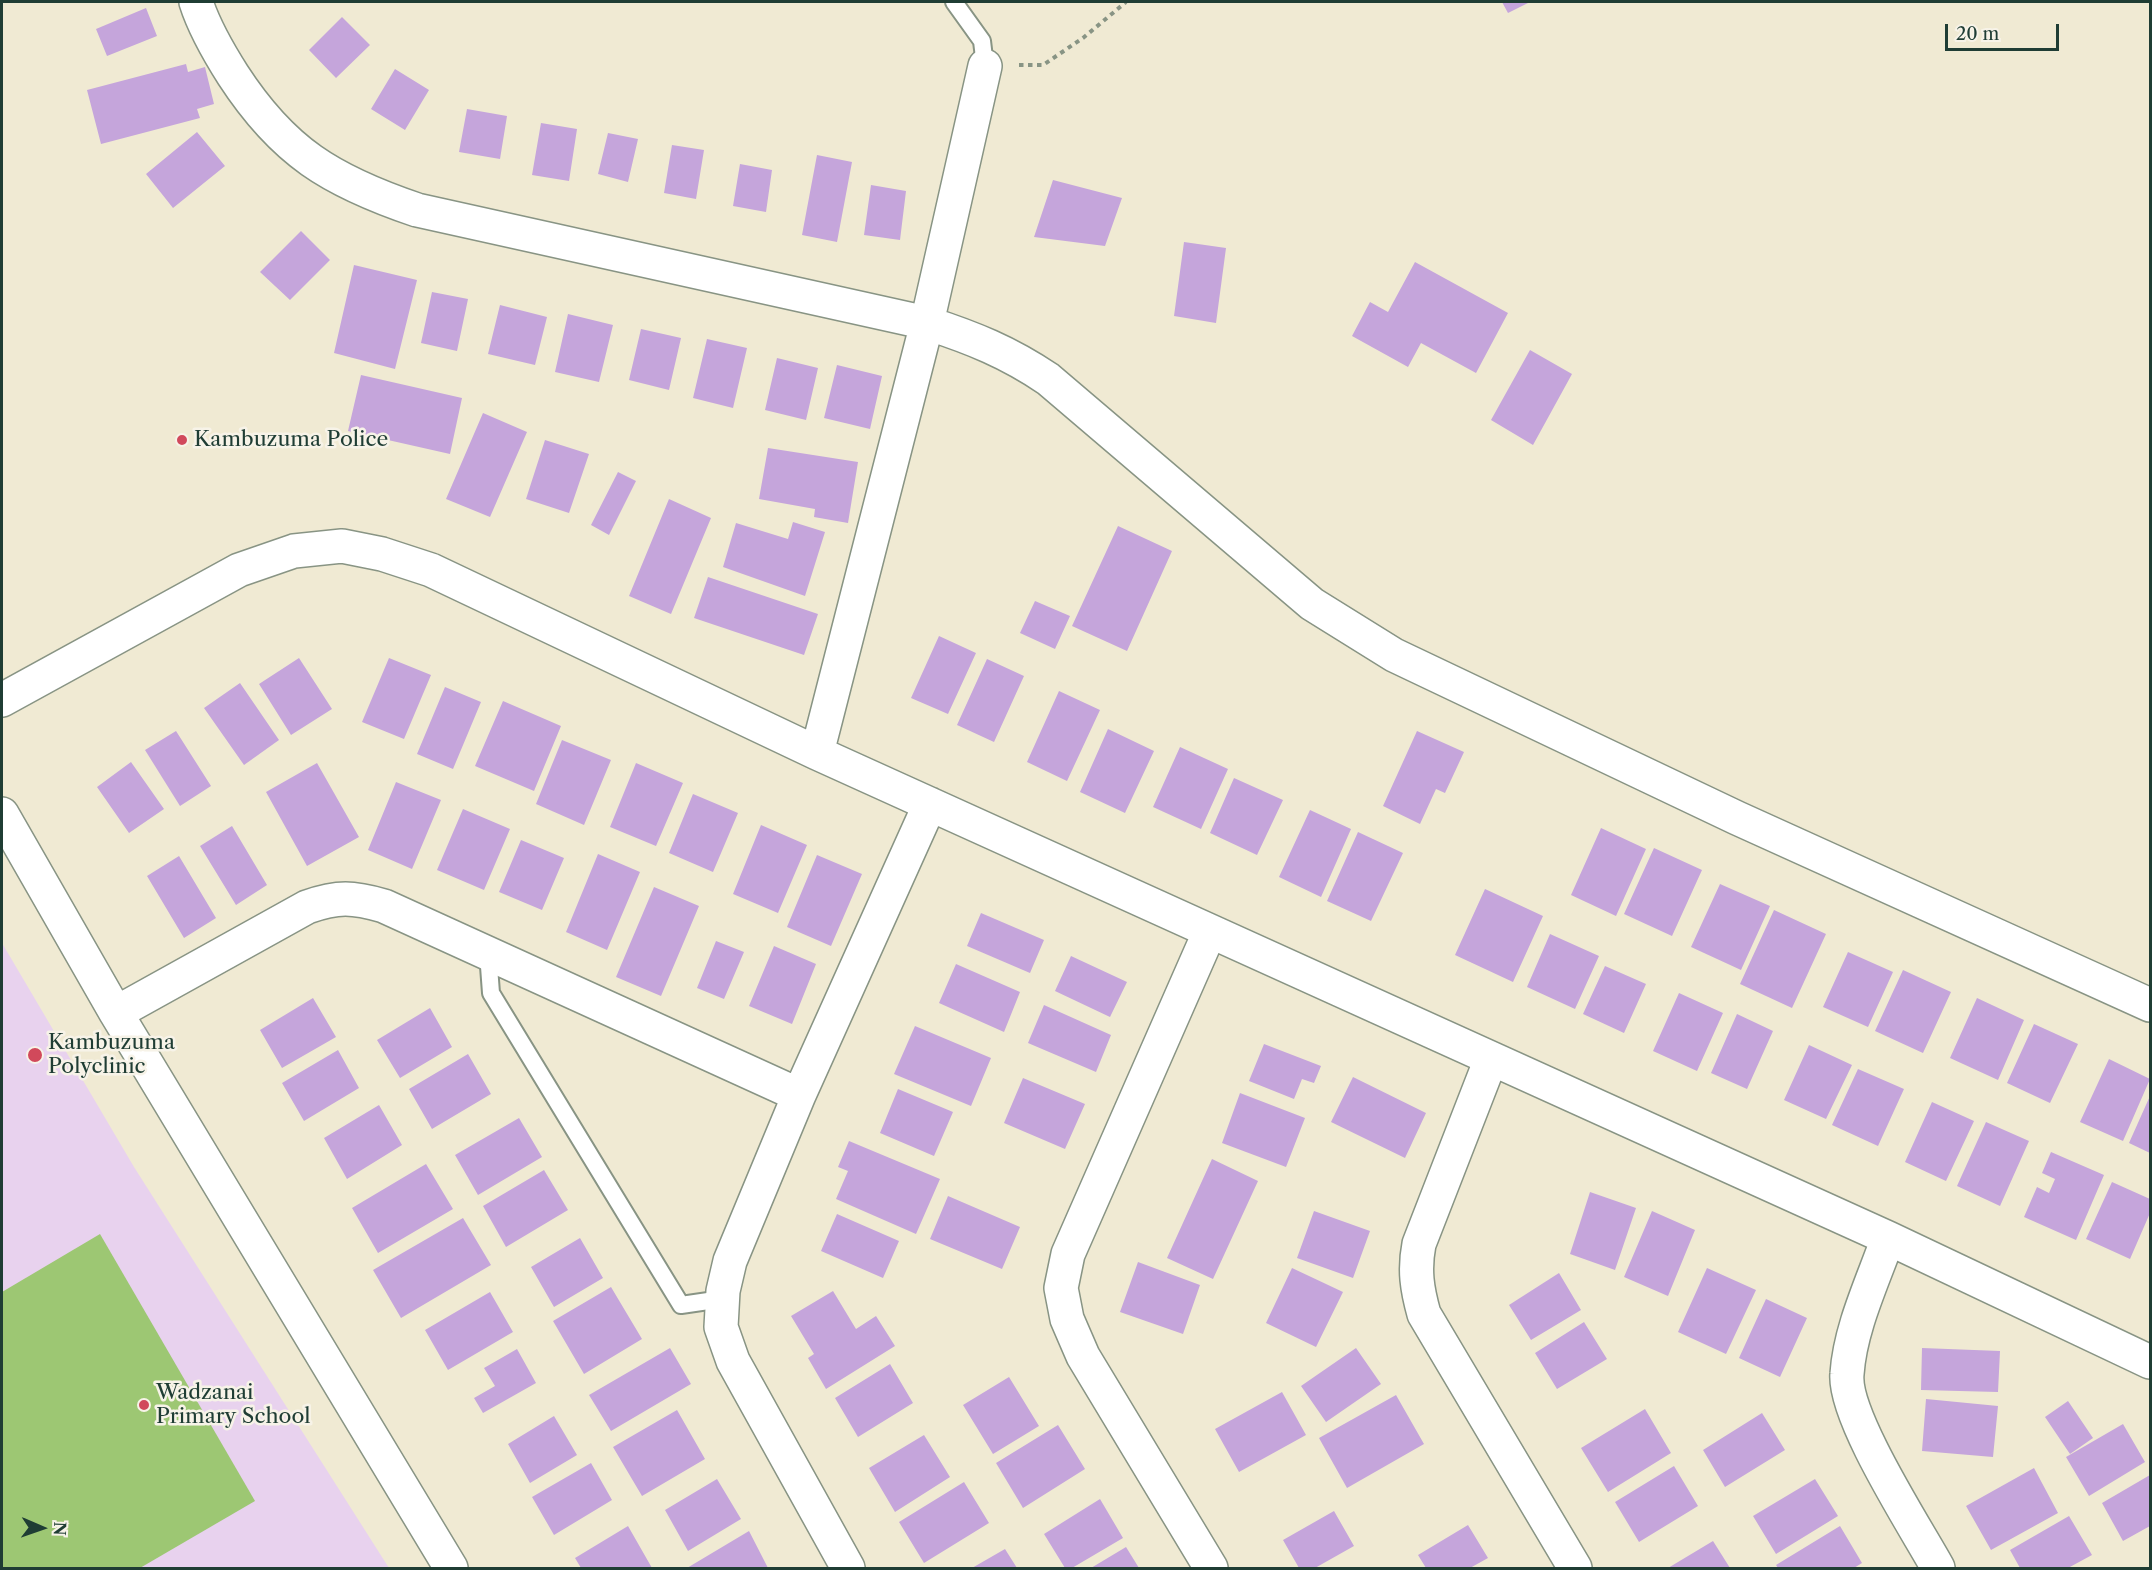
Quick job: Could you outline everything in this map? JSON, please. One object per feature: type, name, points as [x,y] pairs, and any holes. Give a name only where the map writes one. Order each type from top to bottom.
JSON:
[{"type":"street","points":[[196,2],[224,61],[255,110],[297,151],[322,169],[370,194],[417,210],[927,323],[982,341],[1016,357],[1048,379],[1312,604],[1394,655],[1737,818],[2151,1005]]},
{"type":"street","points":[[817,753],[927,323],[985,66]]},
{"type":"street","points":[[2,700],[239,570],[294,551],[342,546],[382,554],[430,570],[817,753],[1888,1238],[2151,1362]]},
{"type":"street","points":[[842,1566],[733,1361],[721,1327],[722,1299],[730,1261],[799,1095],[930,804]]},
{"type":"street","points":[[2,814],[116,1013],[451,1569]]},
{"type":"street","points":[[116,1013],[308,907],[332,898],[356,898],[384,906],[799,1095]]},
{"type":"street","points":[[1210,932],[1068,1254],[1061,1288],[1067,1319],[1083,1356],[1211,1569]]},
{"type":"street","points":[[1491,1059],[1419,1244],[1414,1268],[1417,1291],[1425,1314],[1575,1569]]},
{"type":"street","points":[[1888,1238],[1851,1344],[1846,1377],[1852,1405],[1867,1440],[1938,1569]]},
{"type":"lane","points":[[954,2],[982,41],[985,66]]},
{"type":"lane","points":[[488,953],[491,993],[681,1305],[722,1299]]},
{"type":"path","points":[[985,66],[1043,65],[1083,38],[1126,2]]},
{"type":"shaded area","name":"Wadzanai Primary School","points":[[2,943],[134,1167],[389,1568],[2,1568]]},
{"type":"green space","points":[[100,1234],[255,1501],[140,1568],[2,1568],[2,1292]]},
{"type":"building","points":[[1502,2],[1530,2],[1508,13]]},
{"type":"building","points":[[146,8],[157,36],[107,56],[96,29]]},
{"type":"building","points":[[342,17],[370,45],[336,78],[309,50]]},
{"type":"building","points":[[186,64],[188,72],[205,67],[214,104],[197,109],[200,118],[101,144],[87,90]]},
{"type":"building","points":[[395,69],[429,90],[405,130],[371,109]]},
{"type":"building","points":[[467,109],[507,116],[500,159],[459,152]]},
{"type":"building","points":[[541,123],[577,129],[569,181],[532,175]]},
{"type":"building","points":[[197,132],[225,166],[173,208],[146,174]]},
{"type":"building","points":[[608,133],[638,139],[628,182],[598,174]]},
{"type":"building","points":[[672,145],[704,150],[696,199],[664,193]]},
{"type":"building","points":[[817,155],[852,162],[837,242],[802,235]]},
{"type":"building","points":[[740,164],[772,170],[766,212],[733,206]]},
{"type":"building","points":[[1053,180],[1122,198],[1105,246],[1034,237]]},
{"type":"building","points":[[871,185],[906,191],[900,240],[864,235]]},
{"type":"building","points":[[301,231],[330,260],[290,300],[260,272]]},
{"type":"building","points":[[1184,242],[1226,248],[1216,323],[1174,316]]},
{"type":"building","points":[[1415,262],[1508,313],[1476,373],[1421,343],[1408,367],[1352,336],[1370,302],[1388,312]]},
{"type":"building","points":[[354,265],[417,280],[395,369],[334,353]]},
{"type":"building","points":[[432,292],[468,299],[457,351],[421,343]]},
{"type":"building","points":[[500,305],[547,317],[535,365],[488,354]]},
{"type":"building","points":[[568,314],[613,325],[599,382],[555,372]]},
{"type":"building","points":[[641,329],[681,338],[669,390],[629,380]]},
{"type":"building","points":[[707,339],[747,348],[733,408],[693,398]]},
{"type":"building","points":[[1530,350],[1572,374],[1533,445],[1491,420]]},
{"type":"building","points":[[777,358],[818,368],[806,420],[765,410]]},
{"type":"building","points":[[837,365],[882,376],[870,429],[824,418]]},
{"type":"building","points":[[361,375],[462,398],[450,454],[348,431]]},
{"type":"building","points":[[483,413],[527,432],[490,517],[446,499]]},
{"type":"building","points":[[545,440],[589,454],[569,513],[526,499]]},
{"type":"building","points":[[768,448],[858,462],[848,523],[814,517],[815,509],[759,499]]},
{"type":"building","points":[[618,472],[636,481],[609,535],[591,525]]},
{"type":"building","points":[[669,499],[711,518],[671,614],[629,596]]},
{"type":"building","points":[[793,522],[825,532],[805,596],[723,567],[736,523],[788,539]]},
{"type":"building","points":[[1118,526],[1172,551],[1127,651],[1072,626]]},
{"type":"building","points":[[708,577],[818,614],[804,655],[694,618]]},
{"type":"building","points":[[1035,601],[1070,616],[1055,649],[1020,633]]},
{"type":"building","points":[[939,636],[976,653],[948,714],[911,698]]},
{"type":"building","points":[[299,658],[332,709],[291,735],[259,684]]},
{"type":"building","points":[[389,658],[431,675],[404,739],[362,722]]},
{"type":"building","points":[[987,659],[1024,676],[994,742],[957,725]]},
{"type":"building","points":[[240,683],[279,740],[244,765],[204,708]]},
{"type":"building","points":[[445,687],[481,702],[453,769],[417,754]]},
{"type":"building","points":[[1059,691],[1100,710],[1067,781],[1027,762]]},
{"type":"building","points":[[503,701],[561,726],[534,791],[475,766]]},
{"type":"building","points":[[1108,729],[1154,751],[1125,813],[1080,792]]},
{"type":"building","points":[[176,731],[211,786],[180,806],[145,750]]},
{"type":"building","points":[[1417,731],[1464,752],[1445,793],[1436,789],[1420,824],[1383,806]]},
{"type":"building","points":[[562,740],[611,760],[584,825],[536,804]]},
{"type":"building","points":[[1180,747],[1228,769],[1201,829],[1153,807]]},
{"type":"building","points":[[131,762],[164,809],[129,833],[97,787]]},
{"type":"building","points":[[317,763],[359,837],[307,866],[266,792]]},
{"type":"building","points":[[636,763],[683,783],[656,846],[610,827]]},
{"type":"building","points":[[1234,778],[1283,800],[1257,855],[1210,833]]},
{"type":"building","points":[[396,782],[441,800],[412,869],[368,850]]},
{"type":"building","points":[[693,794],[738,813],[713,872],[669,853]]},
{"type":"building","points":[[463,809],[510,829],[484,890],[437,870]]},
{"type":"building","points":[[1310,810],[1351,829],[1321,897],[1279,877]]},
{"type":"building","points":[[761,825],[807,845],[778,913],[733,894]]},
{"type":"building","points":[[232,826],[267,885],[236,905],[200,846]]},
{"type":"building","points":[[1601,828],[1646,849],[1616,916],[1571,895]]},
{"type":"building","points":[[1358,832],[1403,853],[1371,921],[1327,901]]},
{"type":"building","points":[[521,840],[564,858],[542,910],[499,892]]},
{"type":"building","points":[[1654,848],[1702,870],[1672,936],[1624,914]]},
{"type":"building","points":[[598,854],[640,872],[607,950],[566,932]]},
{"type":"building","points":[[817,855],[862,874],[831,946],[787,927]]},
{"type":"building","points":[[179,856],[216,918],[184,938],[147,876]]},
{"type":"building","points":[[1720,884],[1770,906],[1741,970],[1691,947]]},
{"type":"building","points":[[654,887],[699,906],[661,996],[616,977]]},
{"type":"building","points":[[1485,889],[1543,916],[1513,982],[1455,955]]},
{"type":"building","points":[[1774,910],[1826,934],[1792,1008],[1740,984]]},
{"type":"building","points":[[981,913],[1044,940],[1030,973],[967,946]]},
{"type":"building","points":[[1550,934],[1599,956],[1575,1009],[1527,987]]},
{"type":"building","points":[[716,941],[744,952],[724,999],[697,988]]},
{"type":"building","points":[[774,946],[816,964],[792,1024],[749,1006]]},
{"type":"building","points":[[1848,952],[1893,972],[1868,1027],[1823,1007]]},
{"type":"building","points":[[1071,956],[1127,982],[1110,1017],[1055,991]]},
{"type":"building","points":[[956,964],[1020,992],[1004,1032],[939,1003]]},
{"type":"building","points":[[1605,966],[1646,984],[1624,1033],[1583,1014]]},
{"type":"building","points":[[1903,970],[1951,992],[1923,1053],[1875,1031]]},
{"type":"building","points":[[1679,993],[1723,1013],[1697,1071],[1653,1051]]},
{"type":"building","points":[[313,998],[336,1037],[282,1068],[260,1030]]},
{"type":"building","points":[[1977,998],[2024,1020],[1998,1080],[1950,1058]]},
{"type":"building","points":[[1044,1005],[1111,1035],[1096,1072],[1028,1043]]},
{"type":"building","points":[[430,1008],[452,1047],[400,1078],[377,1040]]},
{"type":"building","points":[[1737,1014],[1773,1031],[1747,1089],[1711,1073]]},
{"type":"building","points":[[2034,1024],[2078,1044],[2050,1103],[2007,1083]]},
{"type":"building","points":[[915,1026],[991,1058],[971,1106],[894,1074]]},
{"type":"building","points":[[1264,1044],[1321,1066],[1314,1083],[1302,1079],[1294,1099],[1249,1081]]},
{"type":"building","points":[[1809,1045],[1852,1065],[1826,1119],[1784,1100]]},
{"type":"building","points":[[338,1050],[359,1088],[304,1121],[282,1083]]},
{"type":"building","points":[[468,1054],[491,1094],[432,1129],[409,1089]]},
{"type":"building","points":[[2109,1059],[2150,1079],[2123,1141],[2080,1122]]},
{"type":"building","points":[[1858,1069],[1904,1089],[1878,1146],[1832,1125]]},
{"type":"building","points":[[1353,1077],[1426,1113],[1405,1158],[1331,1122]]},
{"type":"building","points":[[1023,1078],[1085,1104],[1065,1149],[1004,1123]]},
{"type":"building","points":[[898,1089],[953,1112],[934,1156],[880,1133]]},
{"type":"building","points":[[1240,1093],[1305,1118],[1286,1167],[1222,1143]]},
{"type":"building","points":[[2150,1096],[2150,1153],[2129,1143]]},
{"type":"building","points":[[1932,1102],[1974,1121],[1946,1181],[1905,1162]]},
{"type":"building","points":[[379,1105],[402,1145],[347,1179],[324,1138]]},
{"type":"building","points":[[519,1118],[542,1157],[478,1195],[455,1155]]},
{"type":"building","points":[[1986,1122],[2029,1141],[2000,1206],[1957,1186]]},
{"type":"building","points":[[849,1141],[940,1179],[916,1234],[836,1199],[848,1171],[838,1167]]},
{"type":"building","points":[[2051,1152],[2104,1175],[2076,1240],[2024,1217],[2037,1187],[2049,1193],[2055,1179],[2042,1173]]},
{"type":"building","points":[[1212,1159],[1258,1181],[1213,1279],[1167,1258]]},
{"type":"building","points":[[426,1164],[453,1209],[378,1253],[352,1208]]},
{"type":"building","points":[[544,1170],[568,1210],[506,1247],[483,1206]]},
{"type":"building","points":[[2112,1182],[2150,1199],[2150,1213],[2130,1259],[2086,1239]]},
{"type":"building","points":[[1590,1192],[1636,1208],[1615,1270],[1570,1254]]},
{"type":"building","points":[[948,1196],[1020,1227],[1002,1269],[930,1239]]},
{"type":"building","points":[[1314,1211],[1370,1231],[1353,1278],[1297,1258]]},
{"type":"building","points":[[1652,1211],[1695,1230],[1668,1296],[1624,1277]]},
{"type":"building","points":[[837,1214],[899,1241],[883,1278],[821,1251]]},
{"type":"building","points":[[463,1218],[491,1265],[401,1318],[373,1270]]},
{"type":"building","points":[[580,1238],[603,1278],[554,1307],[531,1267]]},
{"type":"building","points":[[1138,1262],[1200,1285],[1183,1334],[1120,1312]]},
{"type":"building","points":[[1292,1268],[1343,1292],[1316,1347],[1266,1323]]},
{"type":"building","points":[[1707,1268],[1756,1290],[1726,1354],[1678,1332]]},
{"type":"building","points":[[1559,1273],[1581,1310],[1531,1340],[1509,1305]]},
{"type":"building","points":[[611,1287],[642,1339],[584,1374],[553,1321]]},
{"type":"building","points":[[833,1291],[856,1329],[876,1316],[895,1346],[826,1389],[808,1358],[814,1354],[791,1316]]},
{"type":"building","points":[[490,1292],[513,1332],[448,1370],[425,1330]]},
{"type":"building","points":[[1766,1299],[1807,1318],[1780,1377],[1739,1358]]},
{"type":"building","points":[[1584,1322],[1607,1359],[1557,1389],[1535,1353]]},
{"type":"building","points":[[670,1348],[691,1384],[611,1431],[589,1395]]},
{"type":"building","points":[[1356,1348],[1381,1384],[1326,1422],[1301,1386]]},
{"type":"building","points":[[1922,1348],[2000,1351],[1998,1392],[1921,1390]]},
{"type":"building","points":[[517,1349],[536,1383],[483,1413],[474,1398],[495,1386],[484,1368]]},
{"type":"building","points":[[890,1364],[913,1403],[858,1437],[835,1398]]},
{"type":"building","points":[[1009,1377],[1039,1426],[993,1454],[963,1405]]},
{"type":"building","points":[[1282,1392],[1306,1435],[1239,1472],[1215,1429]]},
{"type":"building","points":[[1396,1395],[1424,1444],[1347,1488],[1319,1438]]},
{"type":"building","points":[[1926,1399],[1998,1406],[1993,1457],[1922,1451]]},
{"type":"building","points":[[2068,1401],[2093,1438],[2070,1454],[2045,1417]]},
{"type":"building","points":[[1645,1409],[1671,1453],[1608,1492],[1581,1448]]},
{"type":"building","points":[[677,1410],[705,1459],[642,1496],[613,1447]]},
{"type":"building","points":[[1762,1413],[1785,1450],[1725,1487],[1703,1450]]},
{"type":"building","points":[[554,1416],[577,1455],[530,1483],[508,1444]]},
{"type":"building","points":[[2123,1424],[2145,1462],[2089,1496],[2066,1457]]},
{"type":"building","points":[[1058,1425],[1085,1469],[1023,1508],[996,1463]]},
{"type":"building","points":[[924,1435],[950,1477],[895,1512],[869,1468]]},
{"type":"building","points":[[591,1463],[612,1500],[554,1535],[532,1497]]},
{"type":"building","points":[[1674,1466],[1698,1506],[1639,1542],[1615,1502]]},
{"type":"building","points":[[2034,1468],[2058,1513],[1991,1550],[1966,1506]]},
{"type":"building","points":[[2150,1475],[2150,1526],[2123,1541],[2102,1503]]},
{"type":"building","points":[[717,1479],[741,1519],[688,1551],[665,1510]]},
{"type":"building","points":[[1815,1479],[1838,1516],[1776,1554],[1753,1516]]},
{"type":"building","points":[[964,1482],[989,1523],[924,1563],[899,1522]]},
{"type":"building","points":[[1100,1499],[1123,1538],[1072,1568],[1065,1568],[1044,1534]]},
{"type":"building","points":[[1334,1511],[1354,1546],[1315,1568],[1299,1568],[1283,1540]]},
{"type":"building","points":[[2069,1516],[2092,1555],[2068,1568],[2020,1568],[2010,1550]]},
{"type":"building","points":[[1468,1525],[1488,1558],[1470,1568],[1426,1568],[1418,1555]]},
{"type":"building","points":[[628,1526],[652,1568],[581,1568],[575,1558]]},
{"type":"building","points":[[1840,1526],[1862,1563],[1854,1568],[1778,1568],[1776,1565]]},
{"type":"building","points":[[749,1531],[768,1568],[687,1568]]},
{"type":"building","points":[[1713,1541],[1730,1568],[1668,1568]]},
{"type":"building","points":[[1126,1547],[1139,1568],[1091,1568]]},
{"type":"building","points":[[1005,1549],[1017,1568],[972,1568]]},
{"type":"place","name":"Kambuzuma Police","points":[[182,440]]},
{"type":"place","name":"Kambuzuma Polyclinic","points":[[35,1055]]},
{"type":"place","name":"Wadzanai Primary School","points":[[144,1405]]}]
